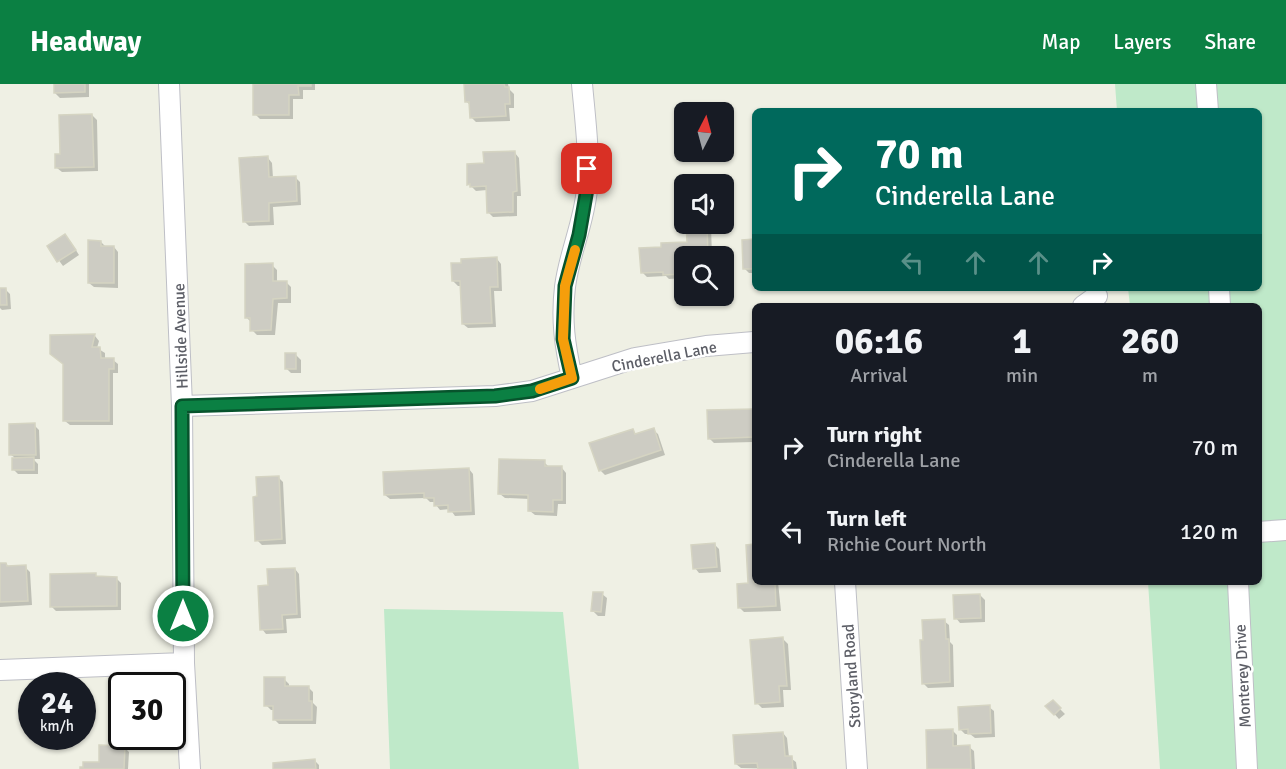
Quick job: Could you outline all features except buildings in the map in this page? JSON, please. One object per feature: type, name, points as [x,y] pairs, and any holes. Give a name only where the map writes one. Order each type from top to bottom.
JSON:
[{"type":"street","name":"Hillside Avenue","points":[[169,84],[182,406],[184,663],[190,769]]},
{"type":"street","points":[[572,378],[563,339],[565,286],[579,235],[587,189],[586,130],[582,84]]},
{"type":"street","points":[[1206,84],[1208,108]]},
{"type":"street","name":"Cinderella Lane","points":[[182,406],[495,396],[532,391],[635,358],[706,346],[752,342]]},
{"type":"street","points":[[1262,532],[1286,530]]},
{"type":"street","name":"Storyland Road","points":[[846,585],[857,769]]},
{"type":"street","name":"Monterey Drive","points":[[1238,585],[1247,769]]},
{"type":"street","points":[[0,670],[184,663]]},
{"type":"green space","points":[[1115,84],[1286,84],[1286,769],[1160,769],[1148,585],[1262,585],[1262,303],[1130,303],[1128,291],[1262,291],[1262,108],[1117,108]]},
{"type":"green space","points":[[384,609],[563,612],[579,769],[390,769]]},
{"type":"slow traffic","points":[[540,389],[572,378],[563,339],[565,286],[575,250]]},
{"type":"route","points":[[183,616],[182,406],[495,396],[532,391],[572,378],[563,339],[565,286],[579,235],[587,189],[587,169]]}]
